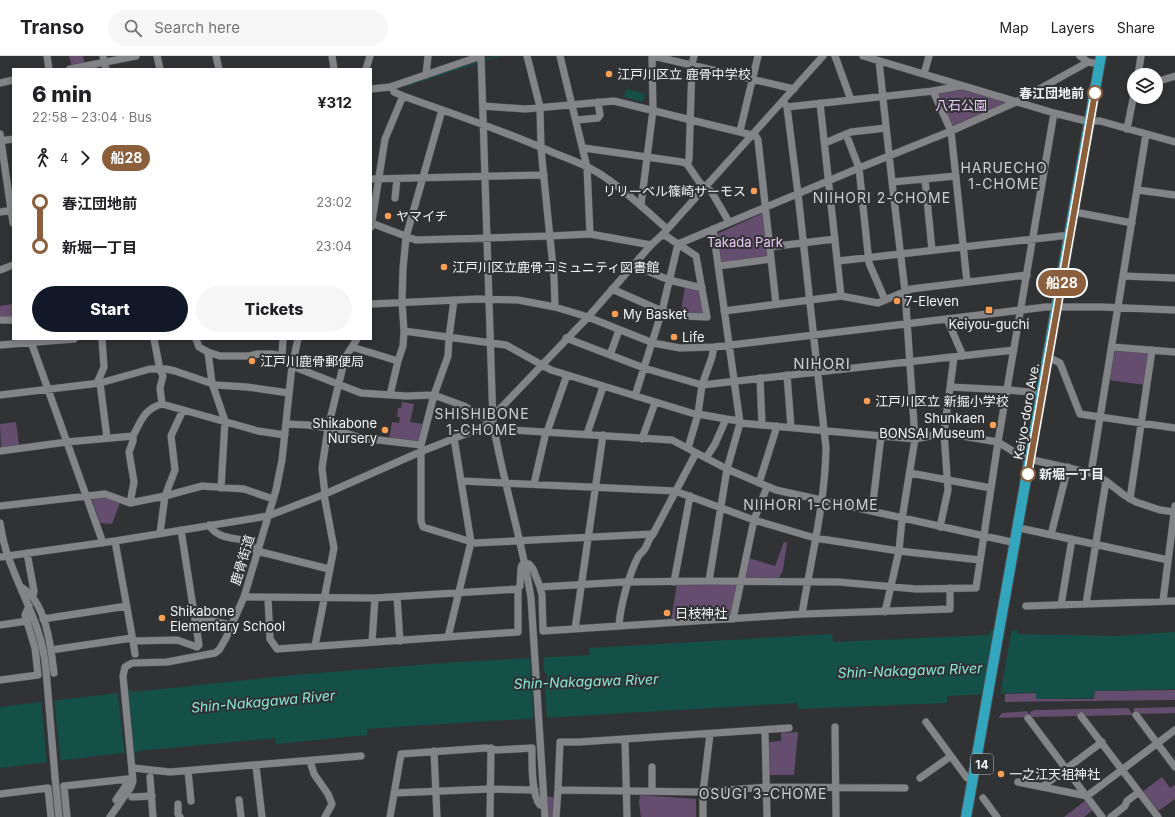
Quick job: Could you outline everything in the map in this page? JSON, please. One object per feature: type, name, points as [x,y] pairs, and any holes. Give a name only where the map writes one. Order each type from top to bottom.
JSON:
[{"type":"highway","name":"Keiyo-doro Ave.","points":[[973,817],[1016,543],[1054,360],[1070,235],[1108,56]]},
{"type":"highway","name":"Keiyo-doro Ave.","points":[[1005,619],[1024,529],[1042,393],[1080,213],[1100,60]]},
{"type":"highway","name":"Keiyo-doro Ave.","points":[[966,817],[973,779],[989,711]]},
{"type":"street","points":[[47,56],[49,68]]},
{"type":"street","points":[[75,68],[136,56]]},
{"type":"street","points":[[157,56],[160,68]]},
{"type":"street","points":[[216,56],[218,68]]},
{"type":"street","points":[[332,56],[334,68]]},
{"type":"street","points":[[366,68],[370,56]]},
{"type":"street","points":[[426,75],[428,56]]},
{"type":"street","points":[[372,89],[382,89],[393,86],[481,56],[493,426],[532,598],[545,817]]},
{"type":"street","points":[[527,56],[540,107],[541,147],[556,299],[555,307]]},
{"type":"street","points":[[560,56],[588,167],[590,234]]},
{"type":"street","points":[[641,205],[653,110],[652,56],[692,64],[794,89]]},
{"type":"street","points":[[687,164],[689,160],[692,64],[694,56]]},
{"type":"street","points":[[740,131],[758,56]]},
{"type":"street","points":[[492,413],[498,411],[540,365],[588,317],[651,245],[706,187],[753,134],[785,104],[794,89],[823,56]]},
{"type":"street","points":[[835,56],[851,100]]},
{"type":"street","points":[[863,56],[879,61],[888,60],[924,74],[1054,113],[1128,129],[1175,142]]},
{"type":"street","points":[[924,74],[929,56]]},
{"type":"street","points":[[1080,56],[1088,62]]},
{"type":"street","points":[[1139,68],[1141,56]]},
{"type":"street","points":[[678,244],[951,131],[1016,102],[1088,62],[1100,60]]},
{"type":"street","points":[[879,61],[905,291],[915,439],[902,519],[899,551],[885,612]]},
{"type":"street","points":[[1163,80],[1175,76]]},
{"type":"street","points":[[0,83],[12,80]]},
{"type":"street","points":[[393,86],[394,92],[403,96],[483,124],[541,147],[588,167],[606,178],[641,205],[678,244],[696,256],[707,317],[684,316],[662,311],[612,289]]},
{"type":"street","points":[[785,104],[851,100],[933,91],[962,86]]},
{"type":"street","points":[[933,91],[951,131],[967,282]]},
{"type":"street","points":[[372,219],[385,139],[403,96]]},
{"type":"street","points":[[483,106],[526,109],[614,101],[753,134],[758,140],[776,304]]},
{"type":"street","points":[[577,120],[598,118],[600,115],[598,102]]},
{"type":"street","points":[[820,103],[841,296]]},
{"type":"street","points":[[785,104],[798,194],[826,460],[822,501],[802,614]]},
{"type":"street","points":[[1128,129],[1132,104]]},
{"type":"street","points":[[390,395],[398,361],[404,346],[402,269],[406,237],[442,110]]},
{"type":"street","points":[[540,587],[629,582],[808,581],[839,582],[916,589],[976,588],[998,442],[1054,113]]},
{"type":"street","points":[[825,143],[851,132],[886,128]]},
{"type":"street","points":[[846,134],[859,168],[870,263],[885,300]]},
{"type":"street","points":[[1091,473],[1146,134]]},
{"type":"street","points":[[0,212],[12,210],[0,139],[12,140]]},
{"type":"street","points":[[584,148],[682,162],[687,164],[700,183],[711,191],[729,222]]},
{"type":"street","points":[[372,179],[544,175]]},
{"type":"street","points":[[892,182],[956,176]]},
{"type":"street","points":[[395,198],[397,179]]},
{"type":"street","points":[[925,179],[932,250]]},
{"type":"street","points":[[1138,190],[1175,195]]},
{"type":"street","points":[[1080,213],[1132,223]]},
{"type":"street","points":[[372,225],[416,240],[457,240],[466,238],[590,234],[651,245]]},
{"type":"street","points":[[709,581],[727,470],[740,422],[713,229]]},
{"type":"street","points":[[838,261],[869,256],[1070,235]]},
{"type":"street","points":[[770,247],[835,239]]},
{"type":"street","points":[[635,396],[653,343],[678,244]]},
{"type":"street","points":[[718,266],[771,259]]},
{"type":"street","points":[[0,270],[12,265]]},
{"type":"street","points":[[633,265],[669,280],[702,288]]},
{"type":"street","points":[[724,311],[841,296],[878,303],[905,291],[1027,275]]},
{"type":"street","points":[[1123,276],[1175,278]]},
{"type":"street","points":[[372,304],[488,299],[518,300],[555,307],[588,317],[653,343],[680,348],[714,347],[1021,310],[1061,307],[1175,310]]},
{"type":"street","points":[[454,300],[448,356],[434,395],[420,449],[420,520],[424,527],[471,542],[653,534]]},
{"type":"street","points":[[947,319],[963,356]]},
{"type":"street","points":[[0,320],[12,320]]},
{"type":"street","points":[[610,355],[619,330]]},
{"type":"street","points":[[404,331],[506,345],[540,365],[567,376],[655,403],[698,414],[762,425],[915,439],[944,433],[998,442],[1024,458],[1091,473],[1106,481],[1130,499],[1144,505],[1175,510],[1163,601]]},
{"type":"street","points":[[566,338],[644,368],[702,385],[1014,350]]},
{"type":"street","points":[[0,345],[52,340]]},
{"type":"street","points":[[102,340],[104,367],[98,383],[107,438]]},
{"type":"street","points":[[154,340],[160,370],[163,376],[160,388],[162,404]]},
{"type":"street","points":[[196,340],[199,347],[220,356],[272,354],[282,356],[292,366],[337,385],[361,393],[390,395],[434,395],[464,406],[493,426]]},
{"type":"street","points":[[282,356],[283,340]]},
{"type":"street","name":"鹿骨街道","points":[[110,817],[131,787],[133,781],[123,676],[125,667],[132,663],[167,662],[215,653],[222,645],[244,598],[273,499],[282,460],[292,366],[298,340]]},
{"type":"street","points":[[315,646],[334,548],[324,495],[322,468],[328,428],[337,385],[345,358],[357,340]]},
{"type":"street","points":[[30,341],[103,543]]},
{"type":"street","points":[[352,347],[398,361]]},
{"type":"street","points":[[688,448],[698,414],[702,385],[714,347]]},
{"type":"street","points":[[1112,347],[1175,352]]},
{"type":"street","points":[[1130,499],[1152,350]]},
{"type":"street","points":[[208,352],[212,383],[225,421],[221,488]]},
{"type":"street","points":[[940,527],[948,490],[944,433],[954,357]]},
{"type":"street","points":[[1054,360],[1060,363],[1080,414],[1175,428]]},
{"type":"street","points":[[0,395],[98,383],[150,369],[166,369],[175,371],[216,385],[289,392]]},
{"type":"street","points":[[787,375],[791,427]]},
{"type":"street","points":[[534,484],[547,432],[567,376]]},
{"type":"street","points":[[760,378],[762,425]]},
{"type":"street","points":[[587,434],[603,387]]},
{"type":"street","points":[[950,387],[1042,393]]},
{"type":"street","points":[[642,439],[655,403]]},
{"type":"street","points":[[130,503],[134,482],[129,452],[133,441],[133,436],[144,414],[156,406],[162,404],[258,431],[285,435]]},
{"type":"street","points":[[160,533],[165,496],[175,470],[171,436],[183,410]]},
{"type":"street","points":[[706,458],[715,444],[726,419]]},
{"type":"street","points":[[286,424],[328,428],[362,438],[420,449]]},
{"type":"street","points":[[4,557],[27,552],[103,543],[268,516],[324,495],[420,449],[493,426],[547,432],[672,440],[727,470],[767,487],[789,494],[1016,543]]},
{"type":"street","points":[[759,483],[777,426]]},
{"type":"street","points":[[575,629],[602,435]]},
{"type":"street","points":[[0,451],[67,442],[133,436]]},
{"type":"street","points":[[872,511],[881,436]]},
{"type":"street","points":[[448,637],[471,542],[454,438]]},
{"type":"street","points":[[619,626],[620,615],[638,556],[644,550],[648,539],[653,534],[696,453]]},
{"type":"street","points":[[1051,535],[1068,467]]},
{"type":"street","points":[[910,472],[991,488]]},
{"type":"street","points":[[461,480],[675,491],[754,520],[816,538],[899,551],[980,560]]},
{"type":"street","points":[[1086,604],[1106,481]]},
{"type":"street","points":[[0,506],[105,494],[130,503],[165,496],[202,486],[244,489],[273,499]]},
{"type":"street","points":[[733,619],[754,520],[767,487]]},
{"type":"street","points":[[674,582],[690,496]]},
{"type":"street","points":[[0,523],[4,557],[21,587],[41,639],[46,670],[59,817]]},
{"type":"street","points":[[209,525],[212,530],[229,539],[250,542],[257,551],[329,569]]},
{"type":"street","points":[[1024,529],[1168,560]]},
{"type":"street","points":[[51,650],[133,639],[177,640],[197,648],[200,645],[180,530]]},
{"type":"street","points":[[1061,605],[1072,539]]},
{"type":"street","points":[[115,541],[135,654]]},
{"type":"street","points":[[27,552],[34,592],[32,596]]},
{"type":"street","points":[[525,564],[529,564],[533,569],[540,587],[542,595],[543,631],[802,614],[950,609],[950,588]]},
{"type":"street","points":[[268,598],[270,639],[277,649],[518,632],[518,589],[520,586],[521,568],[525,564]]},
{"type":"street","points":[[21,587],[28,591],[32,596],[43,619],[48,635],[54,672]]},
{"type":"street","points":[[244,598],[375,598],[518,589]]},
{"type":"street","points":[[397,597],[400,641]]},
{"type":"street","points":[[372,642],[375,598]]},
{"type":"street","points":[[1026,606],[1175,601]]},
{"type":"street","points":[[0,680],[38,675],[35,648],[25,615],[29,606]]},
{"type":"street","points":[[43,619],[127,606]]},
{"type":"street","points":[[195,618],[232,624]]},
{"type":"street","points":[[0,625],[27,622]]},
{"type":"street","points":[[1136,715],[1175,767]]},
{"type":"street","points":[[1081,716],[1158,817]]},
{"type":"street","points":[[1028,718],[1102,817]]},
{"type":"street","points":[[926,722],[967,778],[973,779]]},
{"type":"street","points":[[835,726],[836,817]]},
{"type":"street","points":[[556,817],[560,742],[766,731],[789,728]]},
{"type":"street","points":[[1018,782],[1087,796],[1157,742],[1175,730]]},
{"type":"street","points":[[766,731],[767,817]]},
{"type":"street","points":[[704,817],[704,792],[710,734]]},
{"type":"street","points":[[625,739],[627,817]]},
{"type":"street","points":[[1042,787],[1102,742]]},
{"type":"street","points":[[390,817],[401,754],[434,751],[490,748],[497,750],[532,748],[535,790],[538,802],[540,805],[544,804]]},
{"type":"street","points":[[490,748],[490,817]]},
{"type":"street","points":[[434,751],[437,817]]},
{"type":"street","points":[[132,766],[170,772],[361,756]]},
{"type":"street","points":[[920,778],[951,756]]},
{"type":"street","points":[[310,761],[314,774],[328,794],[332,804],[325,817]]},
{"type":"street","points":[[256,766],[262,817]]},
{"type":"street","points":[[652,767],[652,791]]},
{"type":"street","points":[[188,771],[191,801]]},
{"type":"street","points":[[150,777],[153,817]]},
{"type":"street","points":[[67,817],[64,786],[128,779],[125,787],[105,817]]},
{"type":"street","points":[[558,790],[704,792],[766,787],[905,788]]},
{"type":"street","points":[[0,794],[48,788],[51,817]]},
{"type":"street","points":[[394,793],[490,789],[535,790]]},
{"type":"street","points":[[1111,817],[1125,806],[1127,801],[1139,792]]},
{"type":"street","points":[[132,797],[152,796]]},
{"type":"street","points":[[983,798],[997,817]]},
{"type":"street","points":[[239,800],[241,817]]},
{"type":"street","points":[[178,804],[178,814],[180,817]]},
{"type":"green space","points":[[69,56],[83,56],[85,65],[72,67]]},
{"type":"green space","name":"八石公園","points":[[961,88],[1007,102],[952,127],[937,93]]},
{"type":"green space","name":"Takada Park","points":[[763,213],[767,257],[721,264],[717,234]]},
{"type":"green space","points":[[685,286],[699,290],[705,314],[681,312]]},
{"type":"green space","points":[[12,304],[12,319],[0,319],[0,306]]},
{"type":"green space","points":[[1113,349],[1149,351],[1145,385],[1108,380]]},
{"type":"green space","points":[[402,402],[414,404],[410,422],[423,424],[419,442],[389,440],[392,422],[399,423],[400,417],[397,417],[398,408],[401,408]]},
{"type":"green space","points":[[16,422],[19,445],[1,448],[0,424]]},
{"type":"green space","points":[[104,496],[120,503],[112,524],[100,523],[92,499]]},
{"type":"green space","points":[[784,542],[787,543],[783,570],[779,578],[745,577],[749,558],[775,566]]},
{"type":"green space","points":[[735,583],[738,586],[730,617],[671,620],[677,584]]},
{"type":"green space","points":[[1175,690],[1175,700],[1005,702],[1005,694],[1036,693],[1036,699],[1094,699],[1095,691]]},
{"type":"green space","points":[[1175,707],[1175,713],[1137,714],[1133,710],[1135,708]]},
{"type":"green space","points":[[1128,708],[1133,715],[1030,717],[1030,712],[1035,710]]},
{"type":"green space","points":[[1027,711],[1028,717],[999,718],[1003,713]]},
{"type":"green space","points":[[786,731],[786,733],[798,732],[794,775],[769,775],[769,742],[781,741],[781,732]]},
{"type":"green space","points":[[1162,777],[1170,788],[1175,785],[1175,799],[1157,812],[1142,792]]},
{"type":"green space","points":[[640,795],[696,799],[696,817],[641,817],[639,803]]},
{"type":"green space","points":[[547,796],[555,798],[554,817],[548,817]]},
{"type":"green space","points":[[1086,800],[1093,810],[1084,817],[1064,817]]},
{"type":"water","points":[[626,89],[645,94],[643,102],[624,97]]},
{"type":"water","name":"Shin-Nakagawa River","points":[[1017,630],[1018,634],[1117,636],[1175,632],[1175,689],[1094,691],[1094,698],[1036,699],[1036,692],[947,696],[947,703],[798,709],[797,703],[421,725],[367,729],[367,735],[276,744],[275,738],[138,751],[137,753],[122,753],[0,768],[0,707],[117,693],[117,691],[131,689],[132,692],[304,674],[457,662],[590,655],[589,648],[832,634],[833,642],[989,635],[990,631]]},
{"type":"pier","points":[[1012,628],[1000,696],[984,697],[995,629]]},
{"type":"pier","points":[[543,656],[544,671],[548,677],[545,685],[547,719],[533,720],[532,680],[528,679],[531,677],[530,657]]},
{"type":"pier","points":[[126,688],[134,755],[125,756],[117,689]]},
{"type":"pier","points":[[54,699],[61,762],[47,764],[41,700]]},
{"type":"waterway","points":[[485,60],[498,56]]},
{"type":"waterway","points":[[405,86],[479,62]]},
{"type":"bus line","name":"船28","points":[[1028,474],[1095,93]]},
{"type":"place","name":"江戸川区立 鹿骨中学校","points":[[609,74]]},
{"type":"place","name":"春江団地前","points":[[1095,93]]},
{"type":"place","name":"リリーベル篠崎サーモス","points":[[754,191]]},
{"type":"place","name":"ヤマイチ","points":[[388,216]]},
{"type":"place","name":"江戸川区立鹿骨コミュニティ図書館","points":[[444,267]]},
{"type":"place","name":"7-Eleven","points":[[897,301]]},
{"type":"place","name":"Keiyou-guchi","points":[[989,310]]},
{"type":"place","name":"My Basket","points":[[615,314]]},
{"type":"place","name":"Life","points":[[674,337]]},
{"type":"place","name":"江戸川鹿骨郵便局","points":[[252,361]]},
{"type":"place","name":"江戸川区立 新掘小学校","points":[[867,401]]},
{"type":"place","name":"Shunkaen BONSAI Museum","points":[[993,425]]},
{"type":"place","name":"Shikabone Nursery","points":[[385,430]]},
{"type":"place","name":"新堀一丁目","points":[[1028,474]]},
{"type":"place","name":"日枝神社","points":[[667,613]]},
{"type":"place","name":"Shikabone Elementary School","points":[[162,618]]},
{"type":"place","name":"一之江天祖神社","points":[[1001,774]]},
{"type":"district","name":"HARUECHO 1-CHOME","points":[[1004,176]]},
{"type":"district","name":"NIIHORI 2-CHOME","points":[[882,197]]},
{"type":"district","name":"NIHORI","points":[[822,363]]},
{"type":"district","name":"SHISHIBONE 1-CHOME","points":[[482,422]]},
{"type":"district","name":"NIIHORI 1-CHOME","points":[[811,504]]},
{"type":"district","name":"OSUGI 3-CHOME","points":[[763,793]]}]
